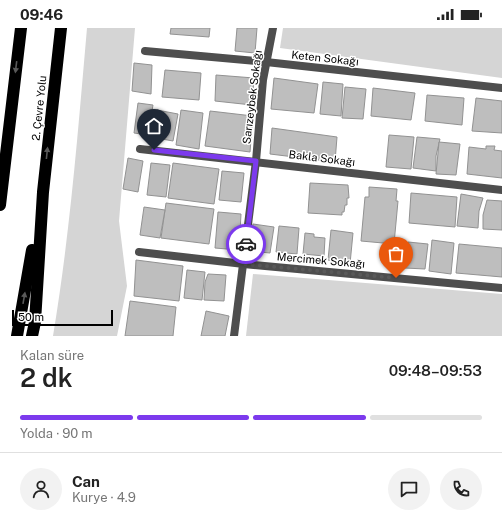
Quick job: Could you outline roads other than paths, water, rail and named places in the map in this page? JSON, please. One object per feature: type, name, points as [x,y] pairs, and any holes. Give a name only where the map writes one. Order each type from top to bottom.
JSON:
[{"type":"highway","points":[[0,205],[21,28]]},
{"type":"highway","name":"2. Çevre Yolu","points":[[43,192],[61,28]]},
{"type":"highway","points":[[0,197],[2,185]]},
{"type":"highway","points":[[18,336],[43,192]]},
{"type":"highway","points":[[32,336],[35,322],[43,192]]},
{"type":"street","name":"Sarızeybek Sokağı","points":[[234,336],[256,161],[263,80],[273,28]]},
{"type":"street","name":"Keten Sokağı","points":[[145,51],[266,62],[502,88]]},
{"type":"street","name":"Bakla Sokağı","points":[[140,149],[502,190]]},
{"type":"street","name":"Mercimek Sokağı","points":[[139,252],[244,264],[502,288]]}]
